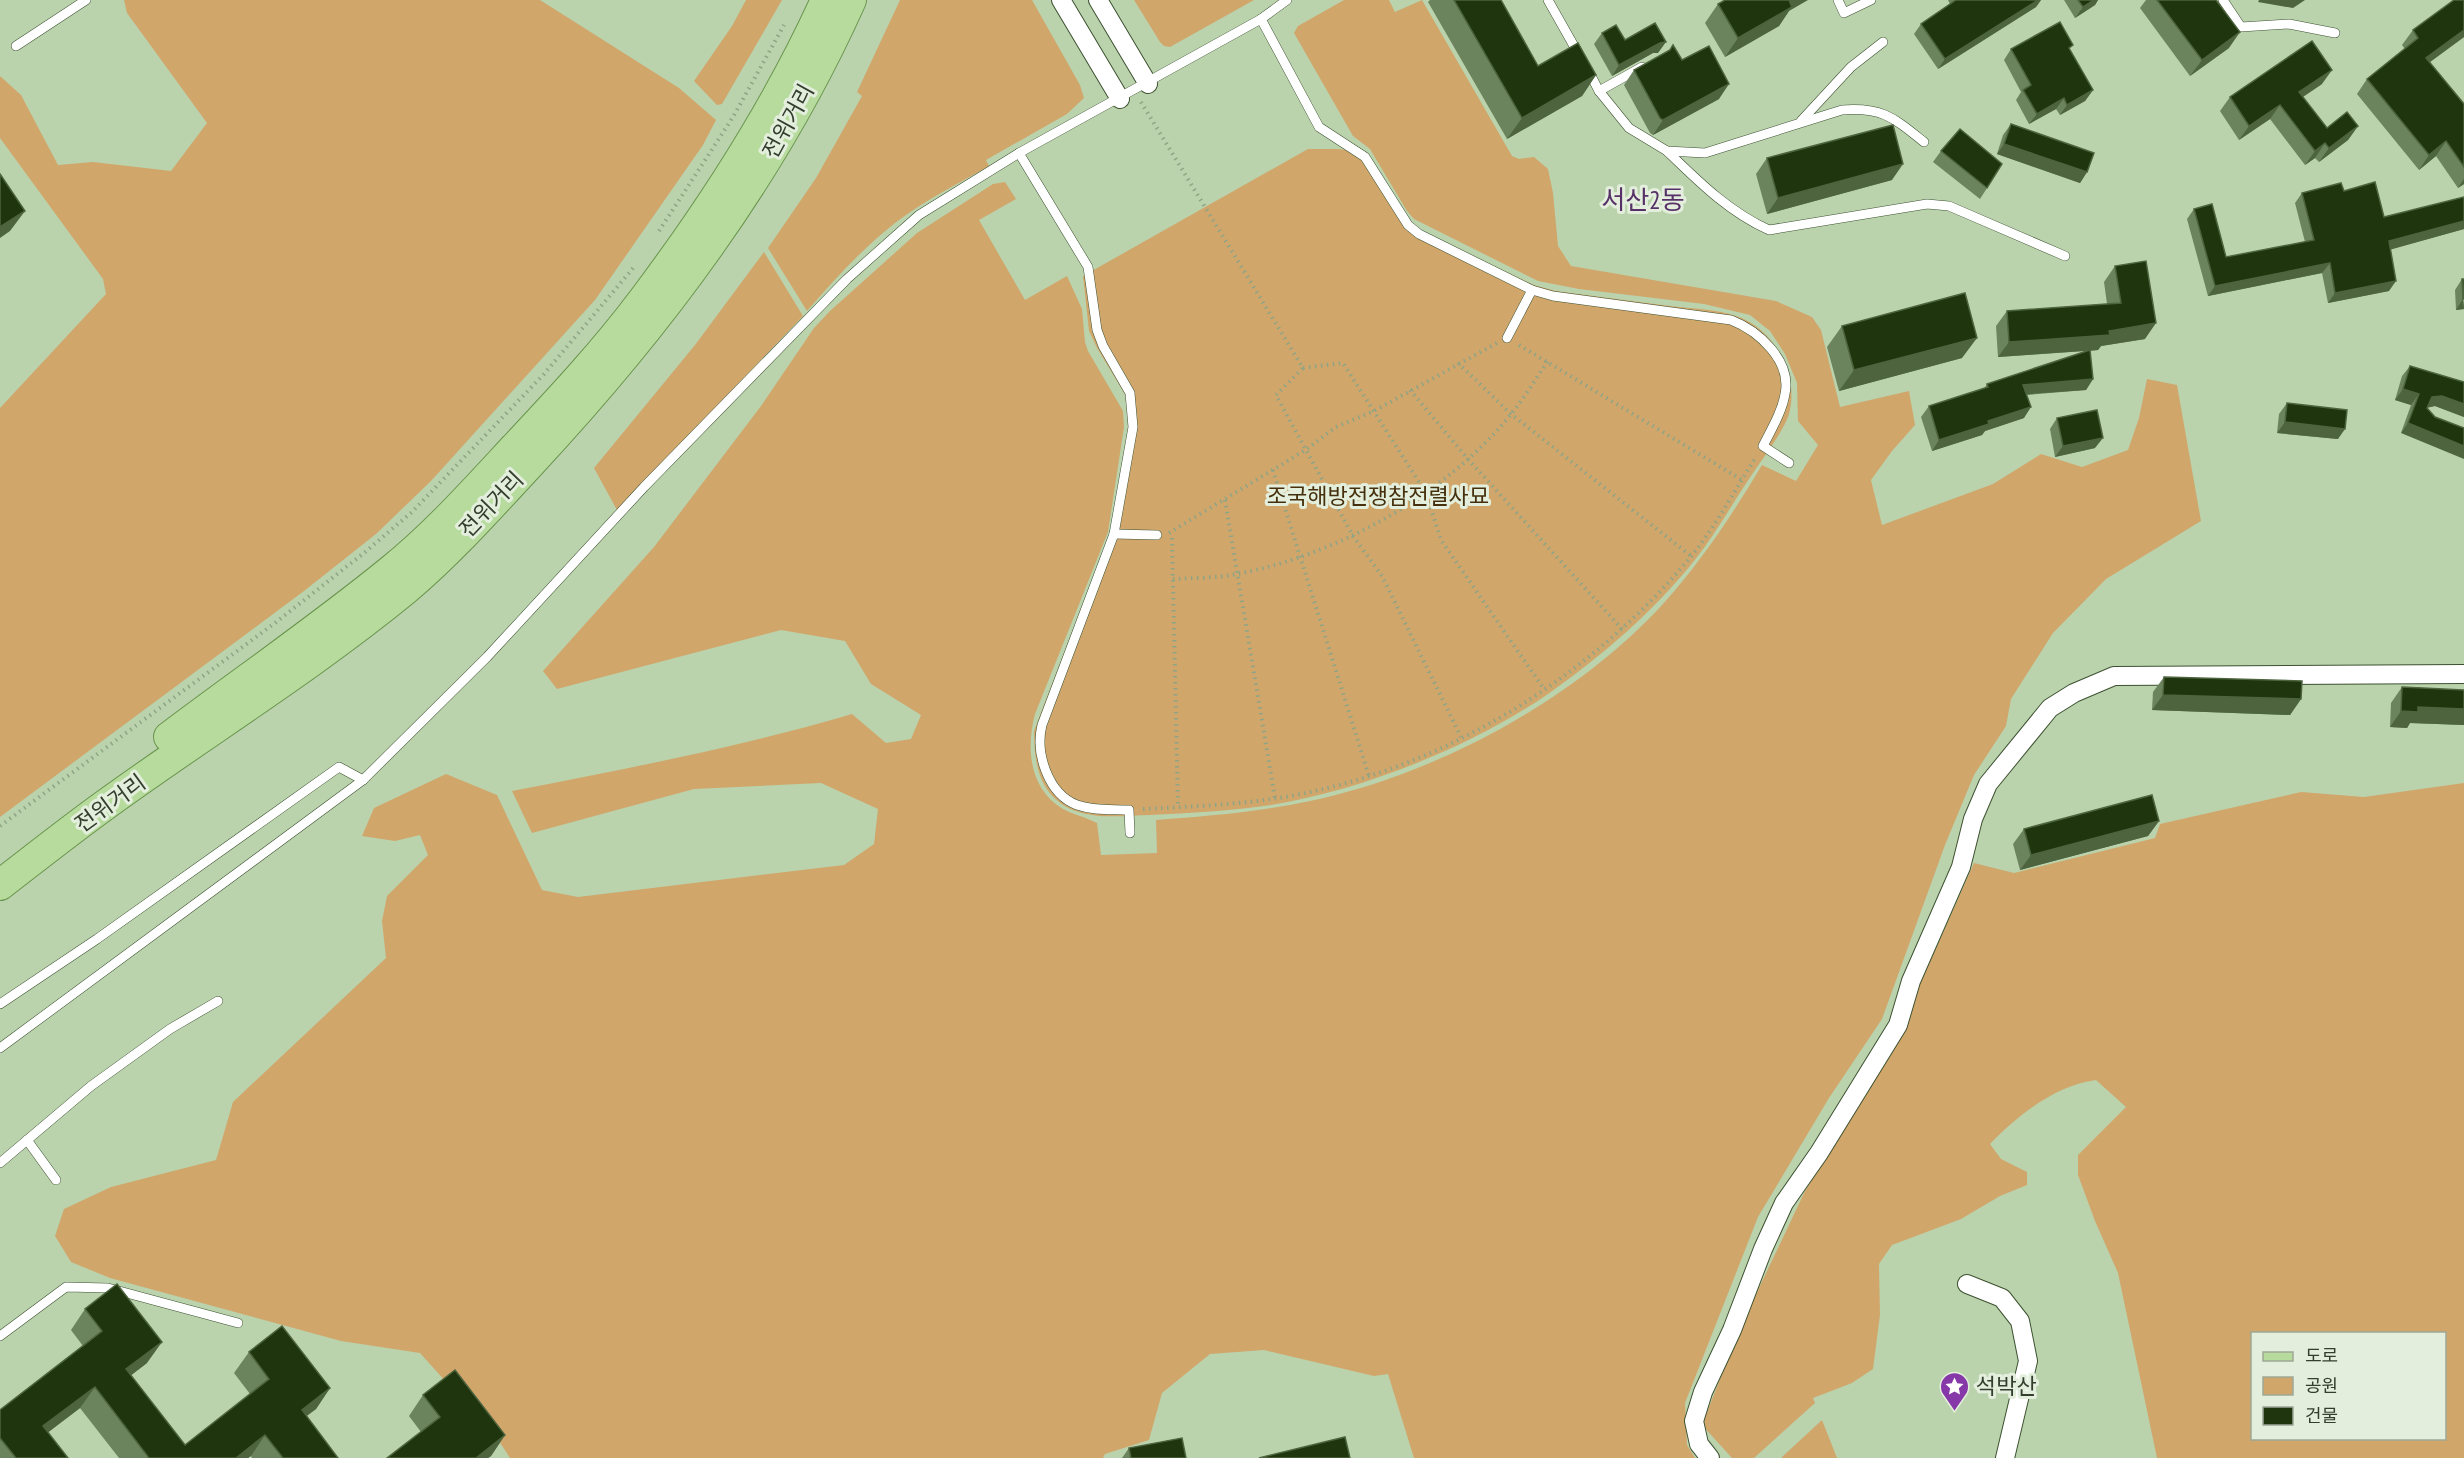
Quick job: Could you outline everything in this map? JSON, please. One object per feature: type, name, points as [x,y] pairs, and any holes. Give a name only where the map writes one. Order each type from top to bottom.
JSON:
[{"type":"main road","name":"전위거리","points":[[0,863],[392,570],[471,494],[558,401],[655,284],[699,222],[754,137],[826,0]]},
{"type":"main road","name":"전위거리","points":[[0,885],[104,806],[294,674],[406,589],[485,513],[574,417],[658,317],[718,235],[772,151],[836,33],[851,0]]},
{"type":"street","points":[[1062,0],[1134,91]]},
{"type":"street","points":[[1098,0],[1134,91]]},
{"type":"street","points":[[1710,1458],[1699,1444],[1694,1421],[1703,1392],[1732,1330],[1784,1203],[1819,1153],[1898,1025],[1911,981],[1961,867],[1973,819],[1988,784],[2050,708],[2074,693],[2114,676],[2464,674]]},
{"type":"street","points":[[1967,1284],[2002,1298],[2020,1321],[2028,1361],[2005,1458]]},
{"type":"lane","points":[[16,46],[86,0]]},
{"type":"lane","points":[[0,1048],[363,780],[488,657],[644,487],[847,279],[919,215],[1019,153],[1261,19],[1287,0]]},
{"type":"lane","points":[[1548,0],[1599,91],[1629,128],[1668,151],[1707,190],[1750,221],[1770,230],[1927,204],[1949,206],[2065,256]]},
{"type":"lane","points":[[1838,0],[1844,13],[1871,0]]},
{"type":"lane","points":[[2223,0],[2241,27],[2289,24],[2335,33]]},
{"type":"lane","points":[[1261,19],[1318,127],[1365,157],[1408,225],[1419,234],[1532,290],[1553,296],[1722,318],[1745,325],[1758,335],[1773,351],[1785,376],[1786,393],[1763,446],[1789,463]]},
{"type":"lane","points":[[1799,123],[1851,68],[1883,42]]},
{"type":"lane","points":[[1599,91],[1647,65]]},
{"type":"lane","points":[[1668,151],[1705,153],[1842,110],[1864,109],[1892,116],[1924,142]]},
{"type":"lane","points":[[1019,153],[1088,267],[1097,330],[1102,346],[1130,393],[1133,427],[1114,534],[1042,725],[1040,744],[1042,758],[1048,776],[1065,798],[1076,804],[1095,809],[1129,810],[1130,833]]},
{"type":"lane","points":[[1507,338],[1532,290]]},
{"type":"lane","points":[[1114,534],[1157,535]]},
{"type":"lane","points":[[0,1004],[97,939],[339,767],[363,780]]},
{"type":"lane","points":[[0,1163],[91,1086],[170,1029],[218,1001]]},
{"type":"lane","points":[[27,1140],[56,1180]]},
{"type":"lane","points":[[0,1336],[66,1287],[108,1288],[238,1323]]},
{"type":"path","points":[[656,236],[733,117],[789,16]]},
{"type":"path","points":[[1134,91],[1303,368]]},
{"type":"path","points":[[0,826],[275,623],[364,554],[404,519],[450,475],[544,374],[637,262]]},
{"type":"path","points":[[1157,535],[1171,532],[1307,449],[1336,427],[1374,411],[1507,338],[1742,480]]},
{"type":"path","points":[[1173,579],[1236,574],[1300,558],[1353,536],[1426,493],[1468,459],[1511,414],[1548,361]]},
{"type":"path","points":[[1461,737],[1382,576],[1353,536],[1276,395],[1303,368],[1343,363],[1426,493],[1441,540],[1544,688]]},
{"type":"path","points":[[1458,363],[1511,414],[1691,557]]},
{"type":"path","points":[[1410,390],[1468,459],[1622,629]]},
{"type":"path","points":[[1129,810],[1275,798],[1319,790],[1369,776],[1418,758],[1505,714],[1581,663],[1656,597],[1691,557],[1763,446]]},
{"type":"path","points":[[1273,470],[1369,776]]},
{"type":"path","points":[[1224,500],[1275,798]]},
{"type":"path","points":[[1171,532],[1178,807]]},
{"type":"green space","points":[[124,0],[540,0],[679,88],[716,120],[703,145],[595,300],[431,481],[376,534],[304,591],[0,817],[0,408],[106,294],[103,279],[0,138],[0,76],[21,95],[58,165],[93,162],[171,171],[207,123],[127,13]]},
{"type":"green space","points":[[746,0],[782,0],[722,104],[717,105],[694,81],[732,26]]},
{"type":"green space","points":[[900,0],[1032,0],[1080,85],[1084,98],[1067,114],[986,160],[989,166],[929,200],[895,223],[838,276],[807,311],[768,248],[816,178],[862,96],[857,92]]},
{"type":"green space","points":[[1134,0],[1254,0],[1170,47],[1160,42]]},
{"type":"green space","points":[[1344,0],[1389,0],[1395,12],[1422,0],[1512,156],[1519,159],[1534,157],[1548,169],[1553,193],[1558,246],[1571,266],[1776,301],[1812,317],[1821,330],[1840,407],[1909,391],[1915,425],[1871,480],[1882,525],[1993,484],[2041,454],[2082,467],[2128,450],[2139,418],[2147,379],[2177,385],[2201,521],[2106,579],[2053,633],[2011,699],[2006,726],[1974,775],[1945,845],[1882,1019],[1829,1098],[1758,1217],[1685,1403],[1687,1445],[1695,1458],[1414,1458],[1388,1374],[1374,1376],[1264,1350],[1210,1354],[1162,1393],[1149,1440],[1105,1454],[1103,1458],[510,1458],[499,1441],[420,1353],[341,1341],[110,1278],[71,1262],[55,1236],[64,1209],[111,1187],[216,1160],[233,1102],[386,958],[382,921],[387,896],[428,855],[420,835],[395,841],[362,836],[374,808],[446,774],[497,795],[542,890],[578,897],[844,865],[874,844],[878,809],[821,783],[694,789],[532,833],[512,791],[725,747],[852,714],[886,743],[911,739],[921,715],[871,684],[845,641],[781,630],[557,689],[543,671],[654,547],[761,406],[814,328],[917,233],[993,184],[1005,182],[1016,199],[979,220],[1025,300],[1067,276],[1082,309],[1088,351],[1123,411],[1124,427],[1108,532],[1035,714],[1031,740],[1033,767],[1043,790],[1063,809],[1097,823],[1101,855],[1157,853],[1156,820],[1272,808],[1357,789],[1406,773],[1453,753],[1500,729],[1545,702],[1588,672],[1627,640],[1662,605],[1715,538],[1762,465],[1796,481],[1818,445],[1798,421],[1797,383],[1785,354],[1770,331],[1750,315],[1704,304],[1579,289],[1538,281],[1414,219],[1370,149],[1353,136],[1294,33],[1298,26]]},
{"type":"green space","name":"조국해방전쟁참전렬사묘","points":[[1308,149],[1366,152],[1398,205],[1423,232],[1534,285],[1556,291],[1712,310],[1742,318],[1751,323],[1771,340],[1785,364],[1791,390],[1788,417],[1709,541],[1661,598],[1607,649],[1568,679],[1548,694],[1485,732],[1415,764],[1379,777],[1342,789],[1271,805],[1196,813],[1123,816],[1096,816],[1070,809],[1049,792],[1041,778],[1034,731],[1110,533],[1130,428],[1126,396],[1089,331],[1083,276]]},
{"type":"green space","points":[[764,252],[803,316],[617,510],[594,468],[695,345]]},
{"type":"green space","points":[[2464,783],[2464,1458],[2157,1458],[2118,1273],[2078,1175],[2078,1155],[2126,1107],[2096,1080],[2066,1088],[2038,1103],[1990,1144],[2001,1159],[2027,1172],[2027,1185],[2000,1196],[1961,1219],[1892,1245],[1879,1264],[1880,1315],[1873,1369],[1852,1383],[1813,1398],[1815,1403],[1754,1458],[1732,1458],[1702,1425],[1740,1328],[1805,1191],[1900,1038],[1916,993],[1974,863],[2014,873],[2155,838],[2160,824],[2301,792],[2364,797]]},
{"type":"green space","points":[[1822,1420],[1837,1458],[1782,1458],[1782,1457]]},
{"type":"building","points":[[1454,0],[1501,0],[1538,66],[1578,43],[1596,75],[1522,118]]},
{"type":"building","points":[[1725,0],[1789,0],[1792,7],[1738,38],[1718,4]]},
{"type":"building","points":[[1956,0],[2038,0],[1945,59],[1921,24]]},
{"type":"building","points":[[2078,0],[2094,0],[2083,7]]},
{"type":"building","points":[[2157,0],[2216,0],[2240,32],[2202,60]]},
{"type":"building","points":[[2454,0],[2464,0],[2464,30],[2426,58],[2464,104],[2464,167],[2446,141],[2429,155],[2367,79],[2418,38],[2413,30]]},
{"type":"building","points":[[2060,22],[2073,45],[2069,48],[2093,90],[2067,105],[2064,98],[2037,114],[2023,90],[2031,85],[2011,49]]},
{"type":"building","points":[[1655,23],[1666,42],[1619,65],[1602,33],[1616,25],[1625,40]]},
{"type":"building","points":[[2312,41],[2332,70],[2299,92],[2327,128],[2347,112],[2358,126],[2329,148],[2325,143],[2315,151],[2280,105],[2249,126],[2230,97]]},
{"type":"building","points":[[1673,45],[1682,60],[1709,46],[1729,84],[1663,120],[1634,70],[1670,50]]},
{"type":"building","points":[[2011,124],[2094,153],[2087,172],[2004,144]]},
{"type":"building","points":[[1893,125],[1903,164],[1778,198],[1767,158]]},
{"type":"building","points":[[1960,129],[2002,164],[1987,188],[1941,151]]},
{"type":"building","points":[[0,174],[25,211],[0,227]]},
{"type":"building","points":[[2375,182],[2384,217],[2464,197],[2464,221],[2389,241],[2396,281],[2335,293],[2330,263],[2215,286],[2194,209],[2212,204],[2226,257],[2314,240],[2302,193],[2341,183],[2344,191]]},
{"type":"building","points":[[2146,261],[2156,323],[2109,331],[2110,335],[2009,342],[2007,311],[2121,303],[2115,266]]},
{"type":"building","points":[[2462,279],[2464,279],[2464,299],[2463,299]]},
{"type":"building","points":[[1965,293],[1977,338],[1854,370],[1842,326]]},
{"type":"building","points":[[2090,350],[2093,379],[2023,385],[2031,407],[1988,421],[1989,424],[1939,440],[1929,406]]},
{"type":"building","points":[[2410,366],[2464,382],[2464,404],[2442,396],[2432,397],[2427,408],[2435,417],[2464,428],[2464,446],[2408,423],[2419,394],[2403,389]]},
{"type":"building","points":[[2287,403],[2347,410],[2345,429],[2285,422]]},
{"type":"building","points":[[2097,410],[2103,438],[2063,446],[2057,418]]},
{"type":"building","points":[[2164,677],[2302,681],[2301,699],[2163,695]]},
{"type":"building","points":[[2402,687],[2464,690],[2464,709],[2418,707],[2418,712],[2401,711]]},
{"type":"building","points":[[2152,795],[2159,821],[2031,855],[2024,829]]},
{"type":"building","points":[[117,1284],[162,1342],[126,1369],[185,1445],[269,1379],[249,1352],[282,1326],[330,1388],[302,1410],[338,1458],[283,1458],[265,1435],[236,1458],[149,1458],[95,1387],[43,1426],[68,1458],[16,1458],[0,1438],[0,1410],[102,1331],[85,1309]]},
{"type":"building","points":[[455,1370],[505,1435],[476,1458],[387,1458],[440,1417],[423,1395]]},
{"type":"building","points":[[1345,1437],[1350,1458],[1259,1458]]},
{"type":"building","points":[[1182,1438],[1186,1458],[1131,1458],[1129,1448]]},
{"type":"place","name":"석박산","points":[[1955,1412]]},
{"type":"district","name":"서산2동","points":[[1643,200]]}]
